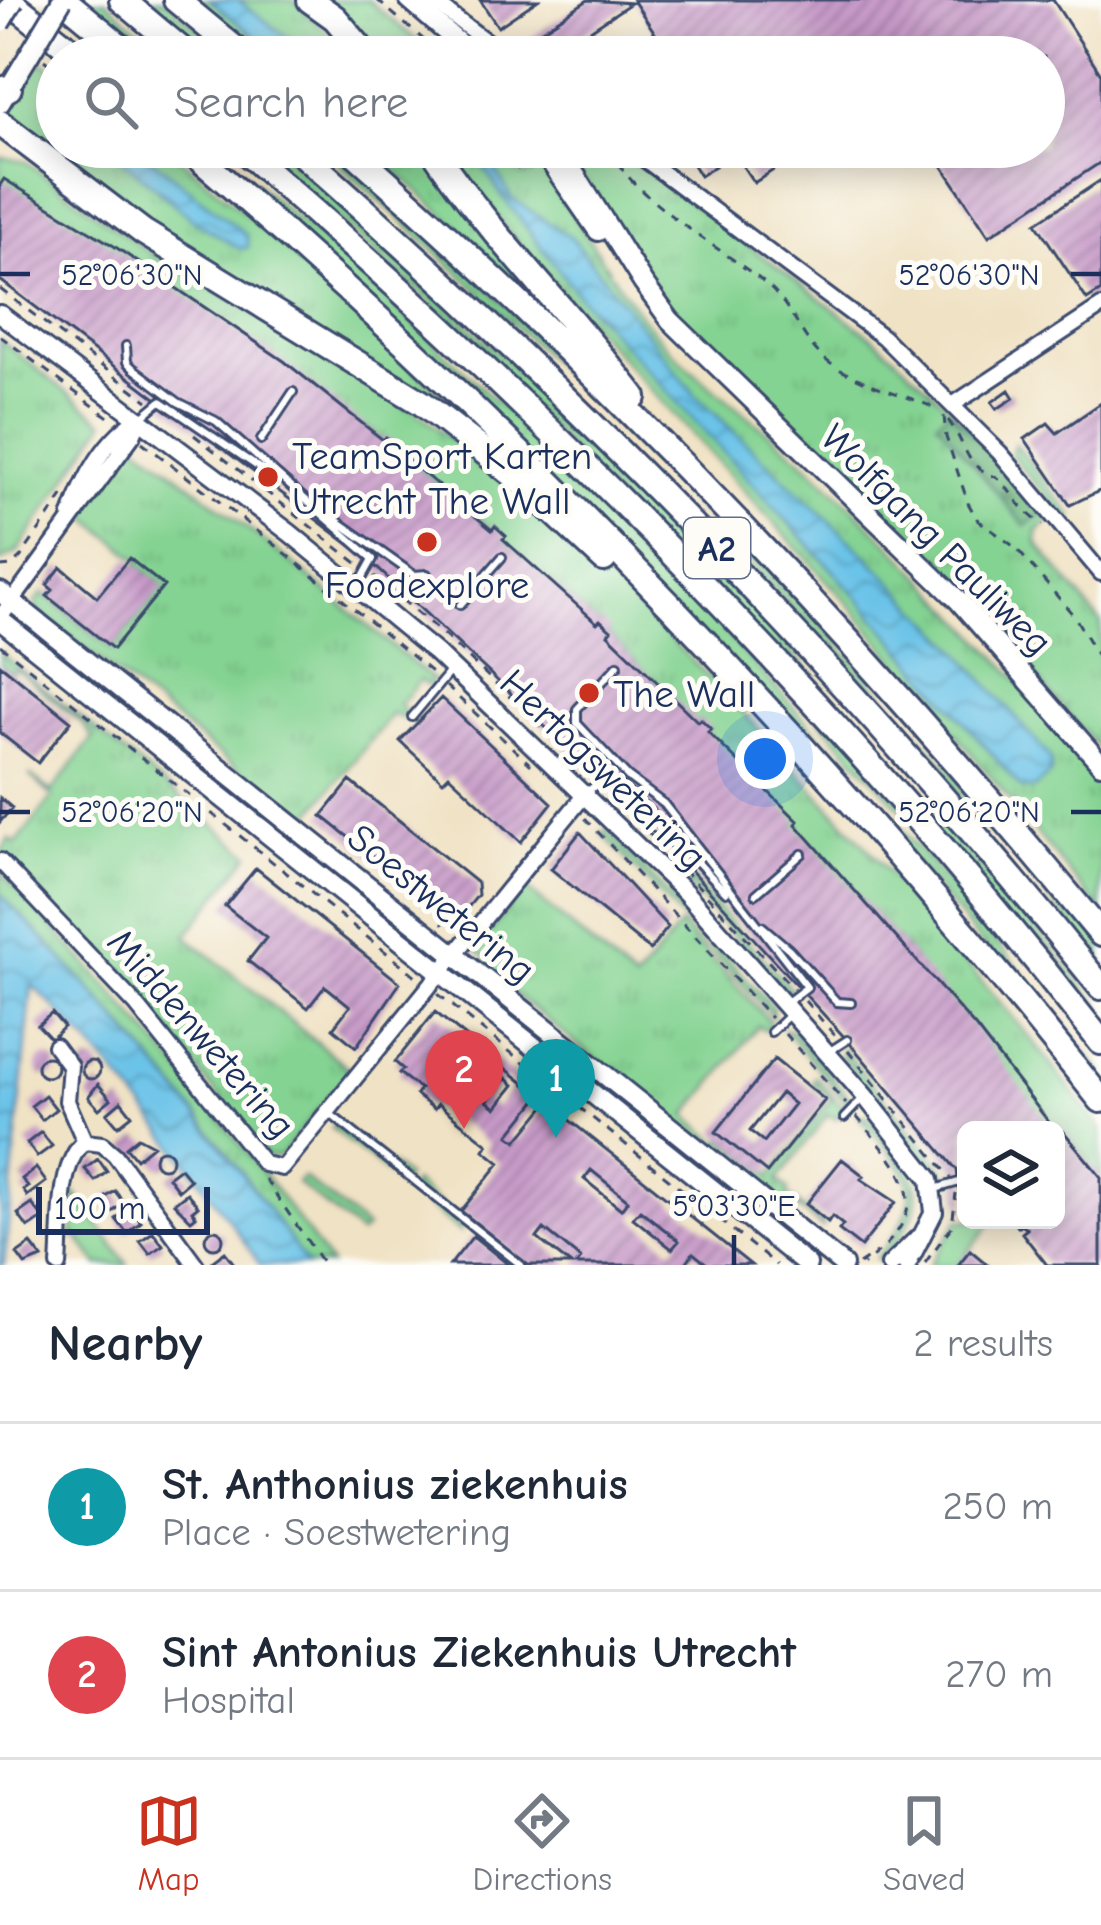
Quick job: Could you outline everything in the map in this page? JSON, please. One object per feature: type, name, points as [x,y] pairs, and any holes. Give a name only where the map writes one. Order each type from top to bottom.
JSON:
[{"type":"highway","points":[[11,0],[55,36]]},
{"type":"highway","points":[[63,0],[107,36]]},
{"type":"highway","points":[[122,0],[165,36]]},
{"type":"highway","points":[[176,0],[219,36]]},
{"type":"highway","points":[[310,0],[350,36]]},
{"type":"highway","name":"A2","points":[[0,123],[36,153]]},
{"type":"highway","points":[[0,152],[36,155]]},
{"type":"highway","name":"A2","points":[[57,168],[143,232],[308,330],[467,437],[784,724]]},
{"type":"highway","name":"A2","points":[[209,168],[452,385],[664,596],[933,894],[1101,1100]]},
{"type":"highway","name":"A2","points":[[264,168],[445,330],[732,617],[949,857],[1101,1042]]},
{"type":"highway","name":"A2","points":[[317,168],[527,359],[745,577],[960,816],[1101,987]]},
{"type":"highway","name":"A2","points":[[371,168],[532,315],[811,596],[934,733],[1101,934]]},
{"type":"highway","name":"A2","points":[[447,168],[526,271],[605,358],[690,471]]},
{"type":"main road","points":[[0,23],[11,0]]},
{"type":"main road","points":[[41,36],[63,0]]},
{"type":"main road","points":[[396,0],[437,36]]},
{"type":"main road","points":[[409,0],[451,36]]},
{"type":"main road","points":[[3,94],[36,44]]},
{"type":"main road","name":"Wolfgang Pauliweg","points":[[555,168],[665,326],[693,358],[769,419]]},
{"type":"main road","name":"Wolfgang Pauliweg","points":[[571,168],[670,320],[959,601],[1101,764]]},
{"type":"main road","name":"Soestwetering","points":[[3,608],[452,954],[843,1265]]},
{"type":"main road","name":"Soestwetering","points":[[3,608],[433,978],[807,1265]]},
{"type":"street","points":[[431,0],[479,36]]},
{"type":"street","points":[[657,168],[883,338],[949,410],[1018,473],[1100,569]]},
{"type":"street","points":[[949,410],[1101,307]]},
{"type":"street","name":"Hertogswetering","points":[[0,314],[140,418],[453,668],[685,892],[865,1096],[933,1189]]},
{"type":"street","points":[[3,608],[134,436],[140,418]]},
{"type":"street","name":"Middenwetering","points":[[0,861],[137,1006],[264,1164],[282,1168],[586,794]]},
{"type":"street","points":[[55,1046],[70,1066],[68,1101],[85,1142]]},
{"type":"street","points":[[58,1265],[68,1164],[75,1149],[85,1142],[102,1144],[115,1155],[196,1265]]},
{"type":"street","points":[[907,1265],[934,1212],[933,1189]]},
{"type":"street","points":[[884,1258],[923,1234]]},
{"type":"lane","points":[[126,346],[127,362],[133,368],[178,402],[216,421],[373,559],[357,588]]},
{"type":"lane","points":[[261,440],[293,392]]},
{"type":"lane","points":[[140,418],[161,401],[414,575],[427,574]]},
{"type":"lane","points":[[460,605],[502,557]]},
{"type":"lane","points":[[617,664],[577,709],[577,723],[628,777],[664,804],[807,987],[771,1032]]},
{"type":"lane","points":[[412,717],[453,668]]},
{"type":"lane","points":[[586,794],[608,776],[644,806],[837,1002],[851,1003]]},
{"type":"lane","points":[[756,894],[802,854]]},
{"type":"lane","points":[[827,1054],[847,1040]]},
{"type":"lane","points":[[844,1118],[865,1096]]},
{"type":"lane","points":[[328,1113],[520,1265]]},
{"type":"lane","points":[[933,1189],[957,1182]]},
{"type":"path","points":[[377,0],[419,36]]},
{"type":"path","points":[[623,168],[649,198],[773,290],[805,337],[833,365],[949,410]]},
{"type":"path","points":[[0,336],[112,420],[105,434]]},
{"type":"path","points":[[949,410],[972,461],[986,474],[1000,478],[1018,508],[1049,529]]},
{"type":"path","points":[[949,410],[946,437],[977,520],[1016,548],[1075,617],[1101,663]]},
{"type":"path","points":[[0,567],[11,566],[20,558],[69,488]]},
{"type":"path","points":[[0,645],[433,978],[776,1265]]},
{"type":"path","points":[[858,1265],[884,1258]]},
{"type":"green space","points":[[83,0],[105,0],[146,36],[127,36]]},
{"type":"green space","points":[[146,0],[165,0],[207,36],[190,36]]},
{"type":"green space","points":[[196,0],[293,0],[332,36],[239,36]]},
{"type":"green space","points":[[328,0],[368,0],[412,36],[361,36]]},
{"type":"green space","points":[[36,70],[36,139],[4,115]]},
{"type":"green space","points":[[0,157],[27,162],[143,248],[398,397],[495,473],[727,695],[867,847],[1032,1040],[1101,1129],[1101,1178],[1065,1133],[1065,1121],[1047,1121],[904,947],[746,772],[597,623],[461,503],[368,428],[0,253]]},
{"type":"green space","points":[[75,168],[192,168],[497,447],[187,252]]},
{"type":"green space","points":[[221,168],[237,168],[453,360],[681,586],[790,703],[1000,946],[1101,1071],[1101,1088],[889,832]]},
{"type":"green space","points":[[280,168],[298,168],[349,212],[577,427],[759,614],[1050,945],[1101,1008],[1101,1026],[458,327]]},
{"type":"green space","points":[[343,168],[361,168],[390,193],[746,539],[1101,941],[1101,960],[917,746],[726,538],[425,241]]},
{"type":"green space","points":[[392,168],[437,168],[586,352]]},
{"type":"green space","points":[[460,168],[510,168],[524,176],[548,168],[557,182],[555,189],[666,345],[855,509],[1089,760],[1101,776],[1101,912],[856,612],[510,233]]},
{"type":"green space","points":[[576,168],[643,168],[879,342],[968,424],[1051,519],[1037,531],[1037,543],[1101,623],[1101,752],[972,604],[873,503],[684,332]]},
{"type":"green space","points":[[0,340],[105,422],[17,553],[0,562]]},
{"type":"green space","points":[[949,410],[1042,514],[1025,526],[937,421]]},
{"type":"green space","points":[[1015,444],[1073,517],[1065,518],[1011,455]]},
{"type":"green space","points":[[133,445],[141,446],[286,558],[433,680],[428,686],[420,680],[399,705],[406,712],[400,718],[393,713],[304,822],[37,610],[35,603],[43,593],[112,649],[163,586],[84,515]]},
{"type":"green space","points":[[0,653],[250,854],[186,936],[351,1070],[279,1157],[267,1157],[137,995],[0,854],[9,839],[16,844],[53,797],[29,775],[52,792],[93,738],[82,723],[16,669],[11,673],[0,664]]},
{"type":"green space","points":[[607,829],[773,1007],[773,1017],[602,833]]},
{"type":"green space","points":[[0,872],[173,1061],[330,1265],[305,1265],[237,1166],[163,1072],[0,894]]},
{"type":"green space","points":[[689,877],[794,992],[784,991],[688,886]]},
{"type":"green space","points":[[525,887],[635,982],[680,925],[770,1022],[765,1030],[758,1026],[687,1115],[719,1143],[724,1139],[771,1176],[831,1099],[812,1082],[816,1077],[844,1109],[836,1119],[828,1114],[778,1180],[822,1228],[795,1206],[792,1209],[764,1194],[483,969],[489,960],[476,950]]},
{"type":"green space","points":[[784,1029],[793,1030],[848,1096],[847,1103]]},
{"type":"green space","points":[[843,1049],[949,1180],[941,1178],[841,1057]]},
{"type":"green space","points":[[859,1116],[868,1116],[887,1139],[917,1187],[911,1218],[882,1263],[876,1258],[905,1215],[909,1184]]},
{"type":"green space","points":[[336,1122],[406,1177],[401,1184],[331,1128]]},
{"type":"green space","points":[[303,1177],[366,1228],[360,1234],[297,1183]]},
{"type":"green space","points":[[413,1183],[461,1221],[460,1232],[408,1190]]},
{"type":"green space","points":[[75,1193],[128,1265],[98,1265],[76,1235],[72,1237]]},
{"type":"green space","points":[[957,1223],[957,1229],[987,1229],[958,1265],[929,1265]]},
{"type":"water","points":[[210,0],[238,0],[285,36],[254,36]]},
{"type":"water","points":[[132,168],[163,168],[247,236],[248,247],[240,249],[192,219]]},
{"type":"water","points":[[485,168],[495,168],[511,198],[573,239],[696,396],[866,555],[953,644],[1051,759],[1050,774],[1033,789],[1020,787],[864,604],[578,295]]},
{"type":"water","points":[[0,894],[162,1072],[307,1265],[260,1265],[153,1119],[32,985],[4,1265],[0,1265]]},
{"type":"building","points":[[480,0],[538,0],[498,27]]},
{"type":"building","points":[[588,0],[631,3],[581,36],[533,36]]},
{"type":"building","points":[[633,0],[1053,0],[1101,74],[1101,162],[989,236],[944,168],[1065,168],[1065,36],[657,36]]},
{"type":"building","points":[[744,168],[776,168],[754,183]]},
{"type":"building","name":"The Wall","points":[[4,179],[114,246],[284,361],[383,440],[386,437],[397,446],[394,449],[492,530],[495,526],[506,536],[503,539],[597,623],[600,620],[611,630],[608,634],[698,722],[701,719],[711,729],[708,732],[798,821],[976,1028],[1048,1121],[957,1121],[957,1170],[847,1040],[675,853],[362,554],[0,280],[0,185]]},
{"type":"building","points":[[1101,180],[1101,291],[1087,300],[1036,223]]},
{"type":"building","points":[[1009,390],[1014,398],[997,409],[992,402]]},
{"type":"building","points":[[1101,403],[1101,490],[1070,505],[1025,439],[1048,423],[1057,433]]},
{"type":"building","points":[[129,558],[164,586],[113,649],[47,596],[53,590],[47,585],[61,567],[97,597]]},
{"type":"building","points":[[0,664],[71,721],[38,763],[0,733]]},
{"type":"building","points":[[441,698],[552,803],[521,842],[449,775],[443,781],[400,741]]},
{"type":"building","points":[[350,781],[477,883],[478,895],[460,917],[448,917],[322,816]]},
{"type":"building","points":[[0,798],[12,808],[0,822]]},
{"type":"building","points":[[580,832],[668,927],[650,950],[551,869]]},
{"type":"building","points":[[256,868],[400,983],[356,1047],[333,1028],[350,1006],[329,989],[325,986],[308,1008],[248,961],[266,938],[225,906]]},
{"type":"building","points":[[435,1012],[481,1049],[476,1056],[484,1062],[490,1056],[540,1096],[509,1135],[517,1141],[548,1103],[751,1265],[708,1265],[693,1253],[687,1262],[691,1265],[576,1265],[581,1259],[544,1229],[537,1238],[571,1265],[528,1265],[461,1211],[500,1163],[484,1150],[488,1144],[438,1104],[434,1109],[416,1095],[420,1089],[399,1073],[403,1069],[395,1062]],"holes":[[[469,1064],[477,1071],[464,1087],[456,1080]],[[506,1078],[514,1085],[496,1108],[487,1101]],[[591,1170],[628,1200],[621,1209],[584,1179]],[[640,1210],[679,1241],[672,1249],[633,1218]]]},
{"type":"building","points":[[52,1013],[64,1027],[51,1039],[38,1025]]},
{"type":"building","points":[[47,1057],[57,1067],[47,1077],[37,1067]]},
{"type":"building","points":[[774,1059],[825,1100],[767,1173],[716,1132]],"holes":[[[781,1093],[794,1104],[764,1142],[750,1131]]]},
{"type":"building","points":[[91,1061],[100,1070],[91,1079],[82,1070]]},
{"type":"building","points":[[98,1084],[111,1099],[99,1109],[88,1097]]},
{"type":"building","points":[[45,1095],[56,1109],[42,1120],[31,1106]]},
{"type":"building","points":[[121,1101],[132,1115],[118,1126],[107,1113]]},
{"type":"building","points":[[41,1132],[52,1146],[37,1157],[27,1143]]},
{"type":"building","points":[[1065,1133],[1101,1177],[1101,1265],[1047,1265],[1022,1233],[1065,1229]]},
{"type":"building","points":[[138,1137],[153,1145],[136,1159],[126,1147]]},
{"type":"building","points":[[163,1150],[172,1159],[163,1168],[154,1159]]},
{"type":"building","points":[[98,1159],[107,1172],[95,1181],[85,1169]]},
{"type":"building","points":[[842,1159],[864,1176],[861,1179],[896,1202],[861,1247],[839,1230],[843,1225],[832,1216],[828,1222],[806,1204]]},
{"type":"building","points":[[36,1168],[46,1182],[27,1196],[22,1179]]},
{"type":"building","points":[[180,1168],[190,1180],[178,1190],[168,1177]]},
{"type":"building","points":[[115,1191],[124,1203],[111,1213],[102,1200]]},
{"type":"building","points":[[187,1193],[198,1206],[191,1220],[174,1203]]},
{"type":"building","points":[[32,1204],[43,1218],[28,1228],[18,1214]]},
{"type":"building","points":[[130,1208],[141,1222],[127,1233],[116,1219]]},
{"type":"building","points":[[214,1230],[223,1239],[214,1248],[205,1239]]},
{"type":"building","points":[[153,1232],[163,1245],[150,1254],[140,1241]]},
{"type":"building","points":[[473,1236],[509,1265],[450,1265]]},
{"type":"building","points":[[31,1244],[42,1258],[25,1265],[17,1254]]},
{"type":"building","points":[[970,1250],[988,1265],[958,1265]]},
{"type":"building","points":[[225,1252],[235,1265],[216,1265],[213,1261]]},
{"type":"place","name":"TeamSport Karten Utrecht The Wall","points":[[268,477]]},
{"type":"place","name":"Foodexplore","points":[[427,542]]},
{"type":"place","name":"The Wall","points":[[589,693]]},
{"type":"place","name":"Sint Antonius Ziekenhuis Utrecht","points":[[464,1129]]},
{"type":"place","name":"St. Anthonius ziekenhuis","points":[[556,1138]]}]
